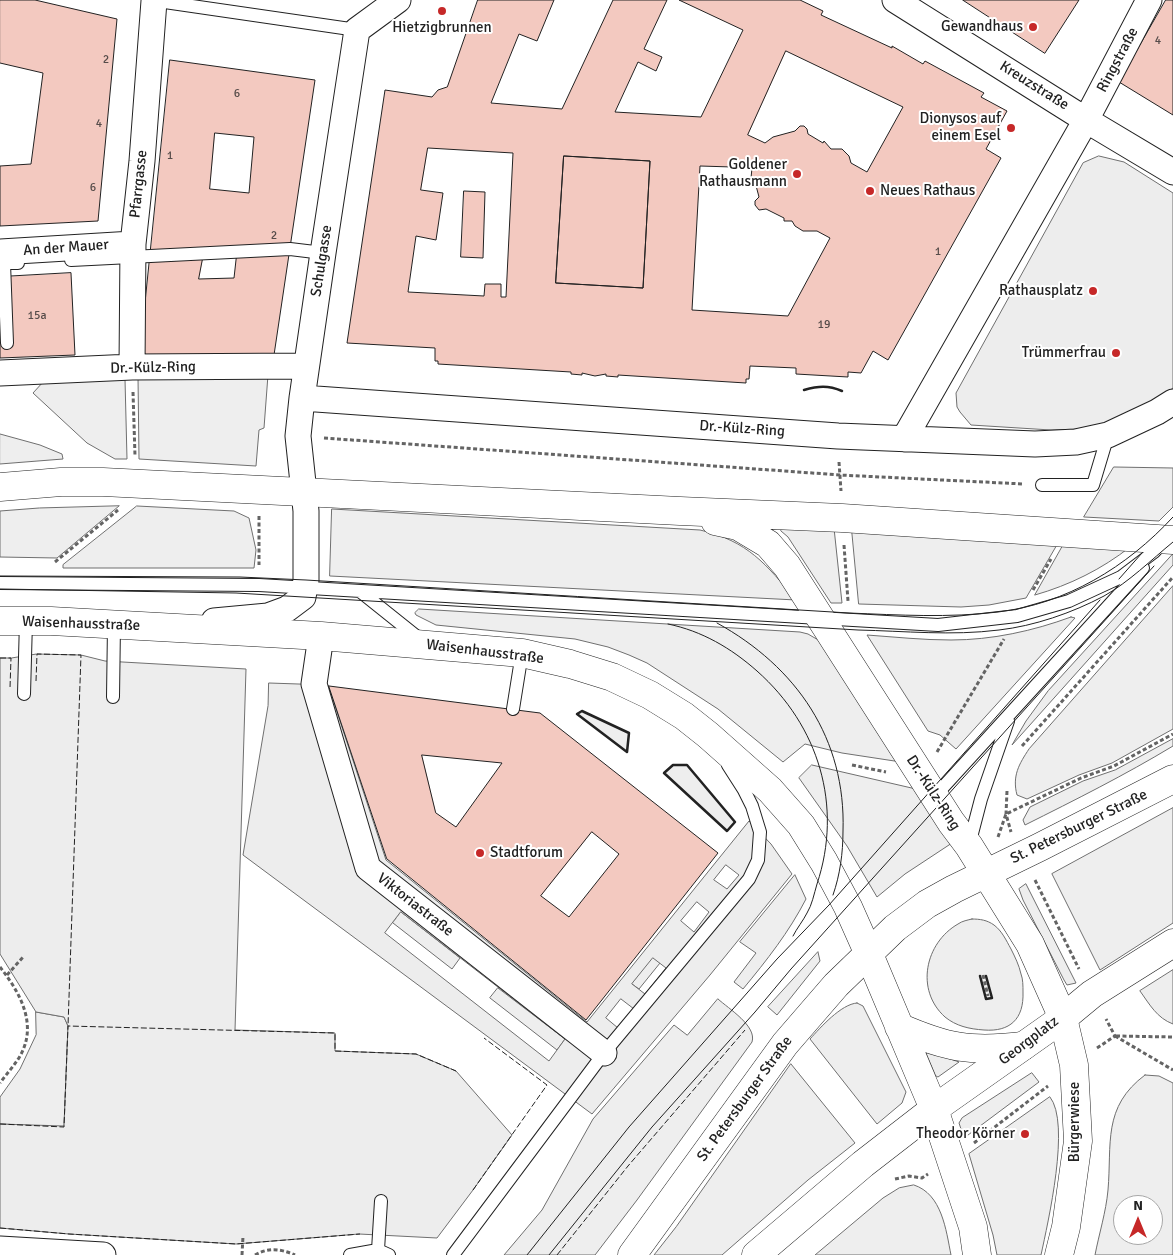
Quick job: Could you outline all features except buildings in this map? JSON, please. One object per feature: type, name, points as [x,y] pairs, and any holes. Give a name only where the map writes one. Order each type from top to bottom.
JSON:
[{"type":"main road","name":"Dr.-Külz-Ring","points":[[0,487],[61,482],[103,482],[680,512],[842,518],[1067,532],[1166,541]]},
{"type":"main road","name":"Dr.-Külz-Ring","points":[[680,512],[738,526],[768,544],[787,566],[969,846],[984,873]]},
{"type":"main road","name":"Waisenhausstraße","points":[[13,621],[125,625],[427,644],[522,653],[570,664],[612,677],[650,695],[684,716],[770,790],[801,825],[837,884],[868,952]]},
{"type":"main road","name":"St. Petersburger Straße","points":[[984,873],[1041,847],[1173,778]]},
{"type":"main road","points":[[978,1255],[973,1227],[934,1109],[868,952],[895,928],[928,904],[984,873]]},
{"type":"main road","name":"Georgplatz","points":[[934,1109],[1063,1018],[1030,944],[984,873]]},
{"type":"main road","points":[[1063,1018],[1092,994],[1173,943]]},
{"type":"main road","name":"St. Petersburger Straße","points":[[632,1255],[785,1044],[836,985],[868,952]]},
{"type":"main road","name":"Bürgerwiese","points":[[1059,1255],[1066,1227],[1078,1141],[1074,1066],[1063,1018]]},
{"type":"main road","points":[[899,1027],[947,1045],[972,1050],[1023,1046]]},
{"type":"main road","points":[[756,1255],[862,1164],[934,1109]]},
{"type":"street","name":"Pfarrgasse","points":[[132,367],[133,244],[142,161],[151,0]]},
{"type":"street","points":[[357,30],[398,0]]},
{"type":"street","name":"Ringstraße","points":[[1086,120],[1149,0]]},
{"type":"street","name":"Kreuzstraße","points":[[902,1],[1086,120],[1173,172]]},
{"type":"street","name":"Schulgasse","points":[[304,492],[298,436],[302,398],[357,30]]},
{"type":"street","points":[[904,439],[1086,120]]},
{"type":"street","name":"An der Mauer","points":[[0,252],[133,244]]},
{"type":"street","name":"Dr.-Külz-Ring","points":[[0,373],[132,367],[306,366]]},
{"type":"street","name":"Dr.-Külz-Ring","points":[[302,398],[838,436],[1035,444],[1076,442],[1108,435],[1157,412],[1173,402]]},
{"type":"street","points":[[125,625],[268,616],[287,609],[303,597],[305,588],[306,510],[304,492]]},
{"type":"street","name":"Viktoriastraße","points":[[321,636],[314,684],[368,868],[604,1053]]},
{"type":"street","points":[[0,1249],[103,1255]]},
{"type":"lane","points":[[151,0],[357,30]]},
{"type":"lane","points":[[7,343],[4,263],[290,249],[323,253]]},
{"type":"lane","points":[[1042,484],[1093,484],[1108,435]]},
{"type":"lane","points":[[0,584],[259,585],[821,619],[938,624],[1018,616],[1070,601],[1121,577],[1166,541]]},
{"type":"lane","points":[[935,796],[1166,541]]},
{"type":"lane","points":[[361,592],[427,644]]},
{"type":"lane","points":[[13,621],[24,694]]},
{"type":"lane","points":[[114,697],[125,625]]},
{"type":"lane","points":[[513,709],[522,653]]},
{"type":"lane","points":[[969,846],[981,799],[1010,714]]},
{"type":"lane","points":[[453,1255],[604,1053],[749,879],[758,860],[760,832],[752,806],[744,790],[708,735]]},
{"type":"lane","points":[[350,1255],[384,1252],[381,1201]]},
{"type":"path","points":[[298,436],[840,475],[1042,484]]},
{"type":"path","points":[[838,436],[849,613],[853,620]]},
{"type":"path","points":[[259,490],[259,585]]},
{"type":"path","points":[[933,759],[1067,532]]},
{"type":"path","points":[[1018,751],[1173,577]]},
{"type":"path","points":[[984,873],[1006,814],[1081,778],[1114,766],[1173,734]]},
{"type":"path","points":[[852,766],[889,772]]},
{"type":"path","points":[[1007,786],[1006,814],[1011,832]]},
{"type":"path","points":[[1035,880],[1081,972]]},
{"type":"path","points":[[6,975],[24,956]]},
{"type":"path","points":[[0,967],[24,1006],[28,1032],[22,1051],[0,1083]]},
{"type":"path","points":[[983,975],[988,996]]},
{"type":"path","points":[[1173,1037],[1115,1036],[1173,1070]]},
{"type":"path","points":[[895,1180],[909,1176],[922,1178],[952,1160],[1074,1066]]},
{"type":"path","points":[[242,1255],[243,1236]]},
{"type":"path","points":[[255,1255],[265,1250],[282,1250],[296,1255]]},
{"type":"shaded area","name":"Rathausplatz","points":[[1099,156],[1124,162],[1173,193],[1173,388],[1154,402],[1106,424],[1082,429],[1051,430],[971,425],[957,407],[956,393],[1083,163]]},
{"type":"shaded area","points":[[268,375],[264,428],[259,430],[256,466],[139,459],[138,376]]},
{"type":"shaded area","points":[[125,379],[127,459],[115,459],[87,443],[33,393],[44,381]]},
{"type":"shaded area","points":[[0,434],[40,445],[62,454],[63,459],[0,464]]},
{"type":"shaded area","points":[[1114,467],[1173,468],[1173,507],[1159,521],[1084,517]]},
{"type":"shaded area","points":[[119,506],[57,558],[0,557],[0,511]]},
{"type":"shaded area","points":[[137,506],[234,511],[249,518],[256,550],[254,568],[63,568],[63,565]]},
{"type":"shaded area","points":[[332,509],[700,530],[744,547],[775,575],[796,600],[330,576]]},
{"type":"shaded area","points":[[783,526],[834,528],[842,603],[831,603],[788,537],[781,531]]},
{"type":"shaded area","points":[[852,530],[1058,543],[1026,598],[989,605],[961,607],[859,604]]},
{"type":"shaded area","points":[[1065,542],[1130,547],[1085,576],[1035,595]]},
{"type":"shaded area","points":[[1173,554],[1173,565],[1012,745],[1026,721],[1048,691]]},
{"type":"shaded area","points":[[1173,586],[1173,729],[1112,763],[1079,775],[1027,799],[1017,795],[1015,782],[1017,770],[1029,749]]},
{"type":"shaded area","points":[[419,609],[808,634],[820,641],[901,762],[842,753],[805,744],[783,762],[718,709],[647,663],[629,655],[608,647],[575,639],[436,625],[416,615],[415,613]]},
{"type":"shaded area","points":[[1071,617],[1075,618],[956,749],[940,735],[928,731],[867,635],[966,640],[1027,630]]},
{"type":"shaded area","points":[[37,654],[81,655],[105,661],[246,669],[235,1030],[335,1033],[335,1051],[416,1054],[456,1071],[512,1135],[437,1238],[359,1234],[236,1244],[0,1228],[0,1124],[64,1126],[68,1026],[64,1017],[36,1012],[0,954],[0,658]]},
{"type":"shaded area","points":[[269,683],[328,685],[386,860],[587,1022],[749,821],[771,844],[792,874],[710,975],[592,1114],[243,855],[268,706]],"holes":[[[726,865],[739,875],[727,889],[714,880]],[[697,902],[709,912],[694,932],[681,921]],[[401,912],[565,1039],[549,1061],[385,933]],[[653,958],[666,968],[645,994],[632,984]],[[621,999],[634,1009],[618,1028],[606,1018]]]},
{"type":"shaded area","points":[[582,711],[629,733],[627,752],[577,714]]},
{"type":"shaded area","points":[[1173,739],[1173,746],[1155,757],[1025,825],[1023,820],[1030,807],[1083,781],[1115,770]]},
{"type":"shaded area","points":[[673,765],[687,765],[735,822],[727,831],[664,773]]},
{"type":"shaded area","points":[[812,765],[916,789],[952,843],[905,874],[877,897],[847,846],[799,778]]},
{"type":"shaded area","points":[[1173,808],[1173,923],[1100,970],[1052,874]]},
{"type":"shaded area","points":[[795,875],[806,899],[777,946],[743,989],[734,982],[756,953],[740,942]]},
{"type":"shaded area","points":[[1026,884],[1076,983],[1067,985],[1023,900],[1019,889]]},
{"type":"shaded area","points":[[401,912],[460,958],[452,969],[393,923]]},
{"type":"shaded area","points":[[972,919],[989,922],[999,930],[1014,955],[1022,976],[1023,1001],[1021,1010],[1014,1022],[1001,1029],[978,1030],[954,1023],[945,1017],[936,1006],[930,994],[927,981],[931,955],[947,932],[963,921]]},
{"type":"shaded area","points":[[818,952],[820,961],[777,1015],[768,1007]]},
{"type":"shaded area","points":[[653,957],[660,963],[639,989],[632,984]]},
{"type":"shaded area","points":[[1173,970],[1173,1024],[1158,1015],[1140,991]]},
{"type":"shaded area","points":[[498,988],[565,1039],[557,1050],[490,998]]},
{"type":"shaded area","points":[[718,999],[746,1024],[752,1036],[752,1042],[595,1255],[504,1255],[542,1210],[593,1119],[674,1025],[687,1035]]},
{"type":"shaded area","points":[[857,1003],[863,1006],[906,1092],[902,1103],[877,1124],[810,1039],[838,1012],[851,1004]]},
{"type":"shaded area","points":[[36,1012],[64,1017],[68,1026],[64,1127],[0,1124],[0,1097],[20,1069],[36,1035]]},
{"type":"shaded area","points":[[925,1050],[959,1062],[938,1077]]},
{"type":"shaded area","points":[[791,1064],[855,1143],[808,1180],[722,1255],[654,1255],[676,1227]]},
{"type":"shaded area","points":[[1032,1073],[1039,1082],[964,1138],[959,1123],[962,1118]]},
{"type":"shaded area","points":[[1145,1075],[1159,1076],[1173,1083],[1173,1255],[1095,1255],[1107,1198],[1112,1127],[1115,1113],[1131,1087]]},
{"type":"shaded area","points":[[1050,1097],[1056,1110],[1058,1150],[1056,1173],[1041,1255],[997,1255],[969,1154]]},
{"type":"shaded area","points":[[914,1185],[931,1196],[937,1205],[944,1224],[951,1255],[815,1255],[883,1198],[899,1188]]},
{"type":"tram line","points":[[0,576],[240,577],[849,613],[924,616],[961,615],[1023,608],[1071,592],[1094,580],[1136,552],[1173,517]]},
{"type":"tram line","points":[[0,589],[236,593],[858,630],[964,633],[999,630],[1026,625],[1053,618],[1079,608],[1104,596],[1122,584],[1173,542]]},
{"type":"tram line","points":[[1119,579],[1142,553]]},
{"type":"tram line","points":[[549,1255],[652,1127],[791,969],[1154,566]]},
{"type":"tram line","points":[[527,1255],[629,1127],[777,959],[829,905],[1100,600]]},
{"type":"tram line","points":[[717,623],[746,641],[771,661],[793,684],[811,709],[826,736],[836,766],[842,797],[842,847],[839,872],[833,895]]},
{"type":"tram line","points":[[668,624],[693,631],[716,642],[757,671],[778,693],[796,717],[810,742],[820,769],[826,797],[827,826],[824,855],[813,899],[809,910],[793,936]]},
{"type":"fence","points":[[36,681],[37,654],[81,655],[68,1026]]},
{"type":"fence","points":[[0,658],[11,658],[10,688]]},
{"type":"fence","points":[[0,1124],[64,1127],[68,1026],[335,1033],[335,1051],[416,1054],[456,1071]]},
{"type":"fence","points":[[557,1255],[628,1166],[745,1030]]},
{"type":"fence","points":[[473,1190],[547,1085],[484,1038]]},
{"type":"fence","points":[[0,1228],[236,1244],[360,1234]]},
{"type":"wall","points":[[804,390],[823,387],[842,391]]},
{"type":"wall","points":[[582,711],[629,733],[627,752],[577,714],[582,711]]},
{"type":"wall","points":[[673,765],[687,765],[735,822],[727,831],[664,773],[673,765]]},
{"type":"wall","points":[[980,976],[986,999],[992,998],[986,976]]},
{"type":"place","name":"Hietzigbrunnen","points":[[442,11]]},
{"type":"place","name":"Gewandhaus","points":[[1033,27]]},
{"type":"place","name":"Dionysos auf einem Esel","points":[[1011,128]]},
{"type":"place","name":"Goldener Rathausmann","points":[[797,174]]},
{"type":"place","name":"Neues Rathaus","points":[[870,191]]},
{"type":"place","name":"Rathausplatz","points":[[1093,291]]},
{"type":"place","name":"Trümmerfrau","points":[[1116,353]]},
{"type":"place","name":"Stadtforum","points":[[480,853]]},
{"type":"place","name":"Theodor Körner","points":[[1025,1134]]}]
